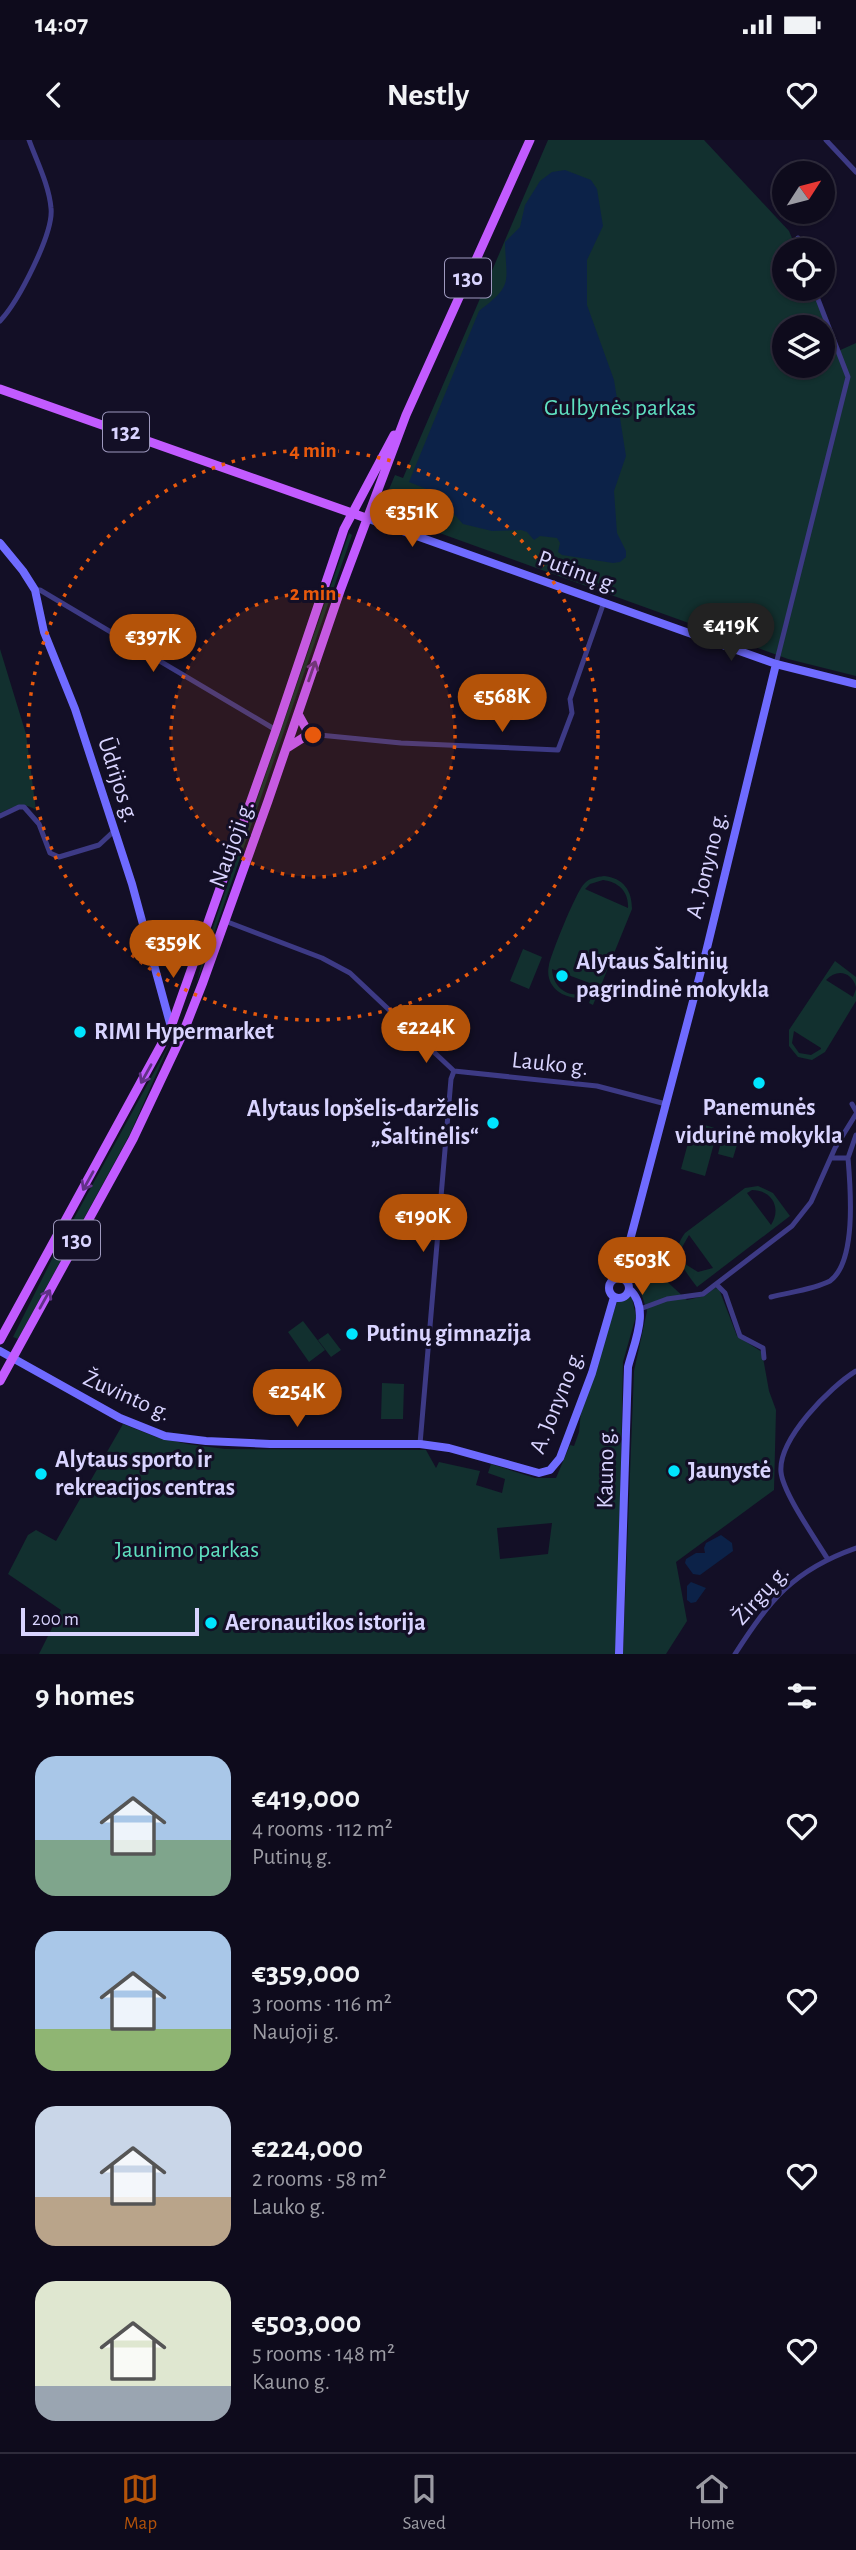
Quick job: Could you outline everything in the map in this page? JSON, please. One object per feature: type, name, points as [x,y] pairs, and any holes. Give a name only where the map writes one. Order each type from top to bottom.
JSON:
[{"type":"main road","name":"Naujoji g.","points":[[0,1381],[133,1139],[183,1033],[366,518],[406,415],[530,140]]},
{"type":"main road","name":"132","points":[[0,388],[366,518]]},
{"type":"main road","name":"Naujoji g.","points":[[0,1340],[171,1027],[344,529],[380,458],[406,415]]},
{"type":"main road","points":[[286,749],[309,734],[298,713]]},
{"type":"street","points":[[0,321],[20,291],[49,233],[52,212],[50,198],[29,140]]},
{"type":"street","points":[[826,140],[856,172]]},
{"type":"street","points":[[776,664],[848,377],[819,301]]},
{"type":"street","name":"Putinų g.","points":[[366,518],[776,664],[856,684]]},
{"type":"street","name":"Ūdrijos g.","points":[[0,543],[35,590],[44,632],[75,709],[136,898],[171,1027]]},
{"type":"street","points":[[35,590],[40,590],[276,730]]},
{"type":"street","points":[[309,734],[401,743],[558,750],[572,713],[570,699],[604,603]]},
{"type":"street","name":"A. Jonyno g.","points":[[620,1278],[667,1104],[776,664]]},
{"type":"street","points":[[0,816],[24,807],[39,824],[50,853],[59,857],[94,848],[114,831]]},
{"type":"street","points":[[225,921],[322,958],[350,973],[454,1071],[451,1079],[420,1444]]},
{"type":"street","points":[[171,1027],[183,1033]]},
{"type":"street","name":"Lauko g.","points":[[454,1071],[597,1086],[667,1104]]},
{"type":"street","points":[[629,1289],[625,1296],[614,1297],[610,1285],[620,1278],[625,1280],[638,1299],[640,1309],[667,1299],[703,1294],[792,1226],[811,1202],[856,1113],[852,1104]]},
{"type":"street","points":[[772,1297],[829,1281],[841,1274],[854,1240],[848,1158],[856,1135]]},
{"type":"street","points":[[831,1158],[848,1158]]},
{"type":"street","points":[[716,1284],[725,1293],[740,1336],[763,1348],[764,1358]]},
{"type":"street","name":"A. Jonyno g.","points":[[539,1473],[550,1471],[560,1458],[592,1373],[614,1297]]},
{"type":"street","name":"Kauno g.","points":[[619,1654],[628,1367],[640,1325],[640,1309]]},
{"type":"street","name":"Žuvinto g.","points":[[0,1351],[120,1418],[165,1436],[262,1444],[420,1444],[449,1448],[539,1473]]},
{"type":"street","points":[[827,1558],[786,1488],[781,1472],[783,1456],[795,1432],[813,1409],[856,1371]]},
{"type":"street","name":"Žirgų g.","points":[[735,1654],[755,1623],[789,1583],[827,1558],[856,1548]]},
{"type":"green space","name":"Gulbynės parkas","points":[[548,140],[704,140],[772,213],[772,224],[782,224],[789,231],[792,238],[772,238],[772,301],[817,301],[822,315],[772,315],[772,378],[835,378],[835,349],[836,352],[856,343],[856,676],[788,659],[387,514],[382,506],[395,475],[403,478]]},
{"type":"green space","points":[[349,533],[352,535],[196,985],[205,950]]},
{"type":"green space","points":[[0,649],[26,734],[36,810],[22,805],[0,813]]},
{"type":"green space","points":[[604,876],[616,879],[625,886],[632,909],[593,1005],[589,1003],[592,995],[576,998],[561,993],[550,982],[548,974],[555,948],[580,889],[588,880]],"holes":[[[603,880],[622,889],[627,897],[628,908],[585,889],[590,884]],[[552,969],[595,985],[596,986],[582,994],[568,993],[557,984]]]},
{"type":"green space","points":[[523,949],[542,957],[529,989],[510,981]]},
{"type":"green space","points":[[835,961],[856,977],[856,987],[844,973],[835,974],[826,980],[853,997],[856,989],[856,1001],[825,1052],[812,1060],[798,1057],[789,1046],[789,1030]],"holes":[[[794,1031],[821,1048],[811,1055],[799,1053],[792,1043]]]},
{"type":"green space","points":[[170,1043],[130,1134],[18,1339],[13,1337],[54,1255]]},
{"type":"green space","points":[[698,1123],[718,1129],[705,1176],[681,1169],[688,1143],[692,1144]]},
{"type":"green space","points":[[724,1130],[740,1135],[733,1158],[718,1154]]},
{"type":"green space","points":[[758,1186],[773,1193],[790,1216],[697,1287],[680,1261],[680,1241],[685,1233],[745,1188]],"holes":[[[752,1190],[765,1193],[773,1201],[775,1212],[771,1225],[747,1193]],[[689,1235],[713,1268],[698,1272],[685,1264],[681,1249]]]},
{"type":"green space","points":[[635,1252],[687,1300],[704,1296],[715,1288],[719,1289],[737,1336],[762,1352],[769,1391],[776,1410],[774,1490],[676,1562],[687,1621],[666,1654],[623,1654],[634,1371],[647,1311],[631,1262]]},
{"type":"green space","name":"Jaunimo parkas","points":[[625,1293],[632,1298],[636,1316],[623,1362],[615,1654],[39,1654],[61,1610],[8,1574],[28,1535],[36,1530],[56,1541],[123,1424],[156,1437],[225,1449],[426,1450],[436,1468],[439,1462],[480,1471],[476,1485],[502,1493],[505,1479],[488,1473],[491,1464],[535,1478],[556,1478],[570,1445],[574,1446],[579,1432],[581,1411],[619,1296]],"holes":[[[552,1523],[548,1554],[500,1559],[497,1528]]]},
{"type":"green space","points":[[303,1321],[325,1350],[309,1362],[288,1332]]},
{"type":"green space","points":[[328,1333],[341,1350],[331,1357],[318,1340]]},
{"type":"green space","points":[[382,1383],[404,1384],[403,1419],[381,1419]]},
{"type":"water","points":[[565,170],[591,180],[597,189],[603,226],[587,260],[587,305],[614,380],[626,456],[614,491],[617,533],[626,551],[626,557],[613,563],[562,555],[558,552],[560,543],[557,538],[540,536],[534,540],[521,530],[492,531],[463,524],[434,492],[409,482],[479,311],[498,295],[506,282],[505,242],[520,227],[525,205],[540,181],[552,172]]},
{"type":"water","points":[[721,1535],[732,1543],[733,1551],[700,1575],[693,1574],[685,1563],[686,1559],[696,1553],[705,1553],[706,1543]]},
{"type":"water","points":[[691,1582],[706,1588],[696,1602],[691,1603],[687,1600],[687,1586]]},
{"type":"place","name":"Alytaus Šaltinių pagrindinė mokykla","points":[[562,976]]},
{"type":"place","name":"RIMI Hypermarket","points":[[80,1032]]},
{"type":"place","name":"Panemunės vidurinė mokykla","points":[[759,1083]]},
{"type":"place","name":"Alytaus lopšelis-darželis „Šaltinėlis“","points":[[493,1123]]},
{"type":"place","name":"Putinų gimnazija","points":[[352,1334]]},
{"type":"place","name":"Jaunystė","points":[[674,1471]]},
{"type":"place","name":"Alytaus sporto ir rekreacijos centras","points":[[41,1474]]},
{"type":"place","name":"Aeronautikos istorija","points":[[211,1623]]}]
